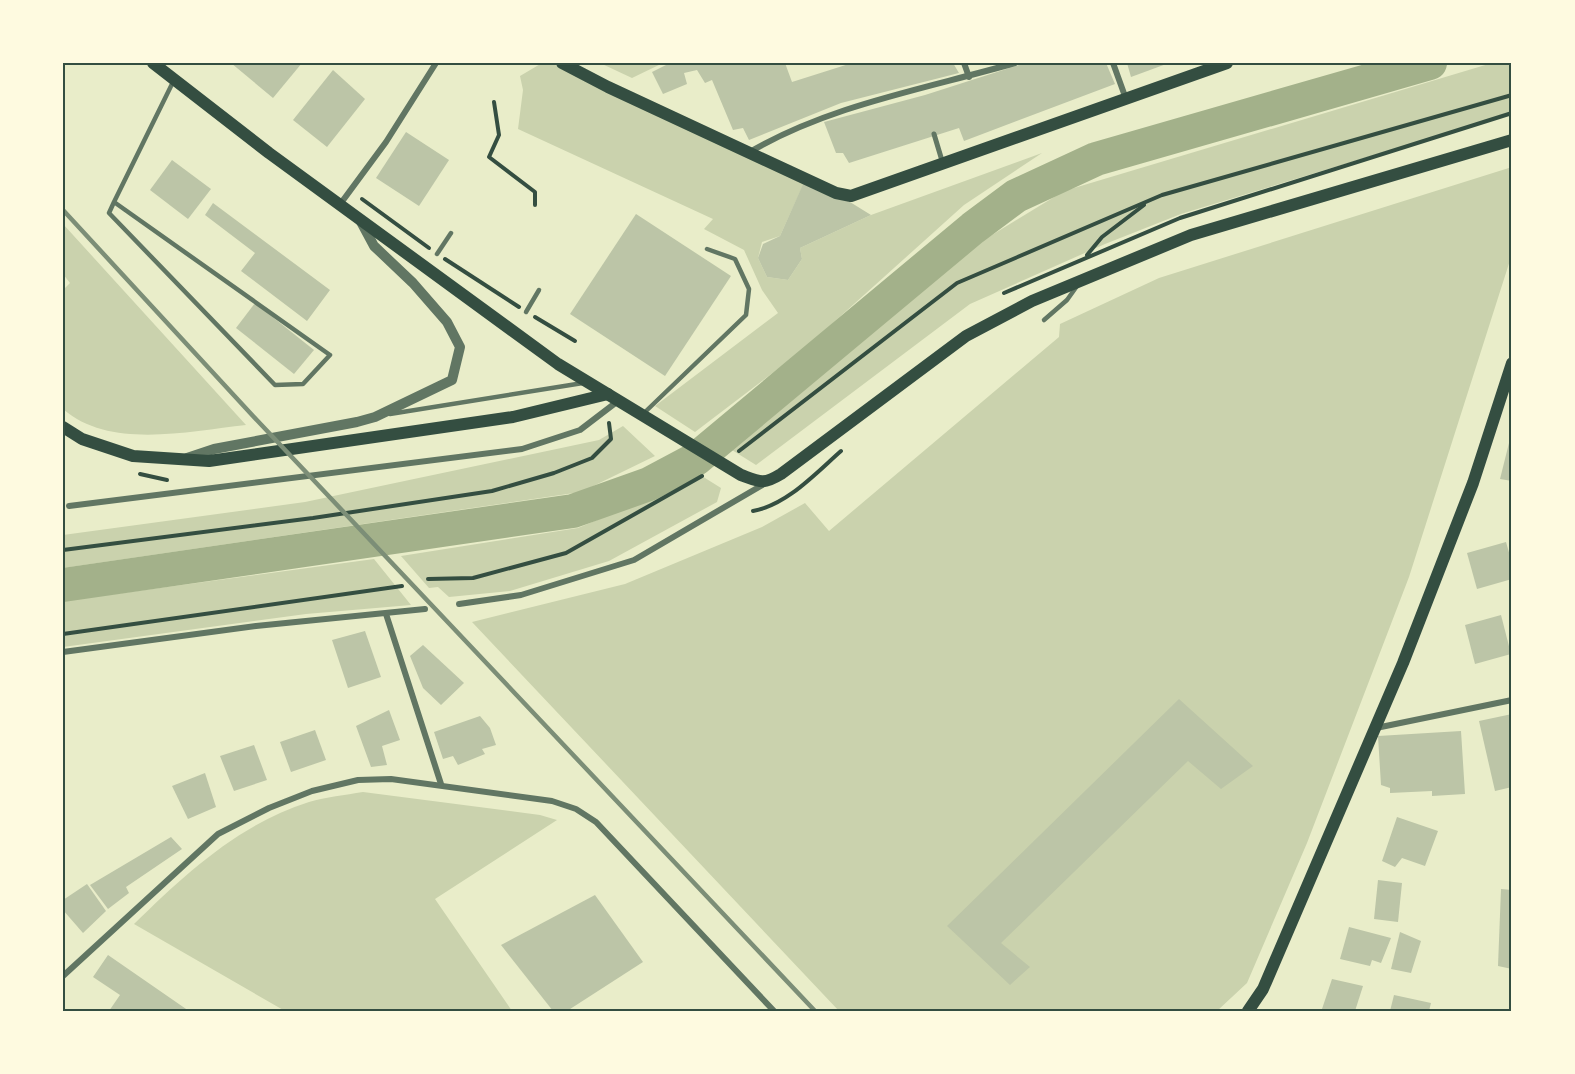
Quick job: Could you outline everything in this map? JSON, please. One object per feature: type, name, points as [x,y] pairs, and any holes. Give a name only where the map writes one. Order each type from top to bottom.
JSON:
[{"type":"main road","points":[[153,63],[269,153],[586,382],[741,475],[767,482],[966,336],[1032,301],[1191,235],[1512,140]]},
{"type":"main road","points":[[562,63],[747,153],[836,193],[851,196],[1227,63]]},
{"type":"main road","points":[[1248,1011],[1263,989],[1376,728],[1473,483],[1512,363]]},
{"type":"main road","points":[[63,427],[82,440],[133,456],[209,461],[513,417],[614,397]]},
{"type":"street","points":[[341,203],[386,142],[436,63]]},
{"type":"street","points":[[964,63],[969,77]]},
{"type":"street","points":[[747,153],[768,141],[828,115],[924,92],[1015,63]]},
{"type":"street","points":[[1113,63],[1126,99]]},
{"type":"street","points":[[934,134],[943,164]]},
{"type":"street","points":[[182,460],[214,449],[375,417],[452,380],[460,347],[447,322],[413,283],[374,246],[360,219]]},
{"type":"street","points":[[69,506],[522,449],[580,430],[607,411],[614,397]]},
{"type":"street","points":[[459,604],[521,595],[634,560],[767,482]]},
{"type":"street","points":[[63,652],[256,626],[425,609]]},
{"type":"street","points":[[386,614],[441,784]]},
{"type":"street","points":[[1376,728],[1512,700]]},
{"type":"street","points":[[63,976],[218,834],[269,808],[312,791],[358,780],[391,779],[441,784],[552,801],[576,809],[596,822],[774,1011]]},
{"type":"lane","points":[[114,202],[330,354],[303,384],[275,385],[109,213],[114,202],[174,79]]},
{"type":"lane","points":[[437,254],[451,232]]},
{"type":"lane","points":[[642,415],[746,315],[749,289],[735,259],[707,249]]},
{"type":"lane","points":[[1044,320],[1067,300],[1082,279]]},
{"type":"lane","points":[[526,312],[540,290]]},
{"type":"lane","points":[[375,417],[586,382]]},
{"type":"path","points":[[739,451],[957,283],[1149,201],[1512,95]]},
{"type":"path","points":[[494,102],[499,135],[489,157],[535,192],[535,205]]},
{"type":"path","points":[[1356,160],[1512,113]]},
{"type":"path","points":[[1086,256],[1102,237],[1149,201]]},
{"type":"path","points":[[63,550],[313,518],[492,490],[554,473],[592,458],[611,439],[607,411]]},
{"type":"path","points":[[753,511],[763,509],[803,485],[843,449]]},
{"type":"path","points":[[428,579],[473,578],[566,553],[702,476]]},
{"type":"path","points":[[63,634],[402,586]]},
{"type":"green space","points":[[542,63],[551,63],[804,183],[780,236],[762,242],[758,258],[767,277],[788,280],[802,259],[800,248],[871,215],[1042,153],[964,205],[804,349],[695,432],[655,406],[778,313],[762,290],[744,250],[704,229],[713,219],[518,129],[523,90],[520,76]]},
{"type":"green space","points":[[600,63],[663,63],[632,78]]},
{"type":"green space","points":[[1492,63],[1512,63],[1512,113],[1181,214],[1105,244],[970,304],[756,465],[732,450],[974,246],[1064,191]]},
{"type":"green space","points":[[1512,167],[1512,254],[1409,577],[1307,843],[1247,983],[1217,1011],[839,1011],[472,622],[625,584],[762,527],[805,503],[829,531],[1059,337],[1060,324],[1159,278]]},
{"type":"green space","points":[[63,224],[246,425],[151,435],[127,434],[103,430],[82,422],[63,409],[63,290],[70,283],[63,274]]},
{"type":"green space","points":[[623,426],[655,456],[581,492],[63,568],[63,535],[305,502],[599,440]]},
{"type":"green space","points":[[697,473],[721,488],[717,502],[609,561],[510,591],[449,597],[438,587],[429,588],[401,556],[578,528],[664,492]]},
{"type":"green space","points":[[374,559],[411,605],[306,614],[63,647],[63,601]]},
{"type":"green space","points":[[363,792],[540,815],[557,820],[435,899],[512,1011],[285,1011],[134,924],[214,852],[259,823],[309,802]]},
{"type":"building","points":[[231,63],[302,63],[273,98]]},
{"type":"building","points":[[670,63],[785,63],[792,82],[852,63],[953,63],[959,73],[841,103],[749,140],[743,128],[733,130],[712,80],[705,83],[697,70],[684,73],[687,84],[663,94],[652,72]]},
{"type":"building","points":[[1025,63],[1106,63],[1115,84],[964,141],[959,128],[849,163],[843,153],[836,153],[824,122],[925,95]]},
{"type":"building","points":[[1127,63],[1169,63],[1131,77]]},
{"type":"building","points":[[333,70],[365,99],[327,147],[293,120]]},
{"type":"building","points":[[406,132],[449,160],[419,206],[376,178]]},
{"type":"building","points":[[172,160],[211,189],[188,219],[150,190]]},
{"type":"building","points":[[804,182],[850,202],[871,215],[800,248],[802,259],[788,280],[767,277],[758,258],[763,244],[780,236]]},
{"type":"building","points":[[213,203],[330,290],[307,321],[241,271],[255,253],[205,215]]},
{"type":"building","points":[[636,214],[731,276],[665,376],[570,314]]},
{"type":"building","points":[[255,303],[314,350],[294,374],[236,328]]},
{"type":"building","points":[[1512,435],[1512,481],[1500,479]]},
{"type":"building","points":[[1506,542],[1512,563],[1512,579],[1477,589],[1467,553]]},
{"type":"building","points":[[1501,615],[1511,654],[1475,664],[1465,625]]},
{"type":"building","points":[[365,631],[381,677],[348,688],[332,640]]},
{"type":"building","points":[[423,645],[464,683],[441,705],[423,688],[410,656]]},
{"type":"building","points":[[1179,699],[1253,766],[1221,789],[1188,761],[1001,943],[1030,967],[1010,985],[947,926]]},
{"type":"building","points":[[389,710],[400,740],[382,746],[387,765],[371,767],[356,726]]},
{"type":"building","points":[[1512,714],[1512,787],[1495,791],[1479,721]]},
{"type":"building","points":[[480,716],[490,728],[496,745],[482,749],[485,754],[458,765],[453,756],[443,759],[434,732]]},
{"type":"building","points":[[315,730],[326,760],[291,772],[280,742]]},
{"type":"building","points":[[1461,731],[1465,794],[1432,796],[1432,791],[1390,793],[1390,788],[1381,785],[1378,736]]},
{"type":"building","points":[[254,745],[267,780],[234,791],[220,756]]},
{"type":"building","points":[[205,773],[216,807],[188,819],[172,786]]},
{"type":"building","points":[[1397,817],[1438,831],[1425,866],[1402,858],[1395,867],[1382,861]]},
{"type":"building","points":[[171,837],[182,849],[126,887],[129,893],[108,909],[90,885]]},
{"type":"building","points":[[1378,880],[1402,883],[1398,922],[1374,919]]},
{"type":"building","points":[[87,884],[106,911],[83,933],[63,910],[63,900]]},
{"type":"building","points":[[1501,889],[1512,890],[1512,969],[1498,966]]},
{"type":"building","points":[[595,895],[643,962],[567,1011],[553,1011],[501,945]]},
{"type":"building","points":[[1349,927],[1391,938],[1381,963],[1372,960],[1370,966],[1340,959]]},
{"type":"building","points":[[1400,932],[1421,941],[1411,973],[1391,969]]},
{"type":"building","points":[[108,955],[189,1011],[109,1011],[120,995],[93,977]]},
{"type":"building","points":[[1332,979],[1363,986],[1355,1011],[1322,1009]]},
{"type":"building","points":[[1394,995],[1431,1003],[1429,1011],[1390,1011]]},
{"type":"waterway","points":[[63,585],[573,511],[649,484],[696,459],[973,228],[1016,196],[1096,159],[1430,63]]},
{"type":"railway","points":[[63,210],[253,416],[815,1011]]}]
